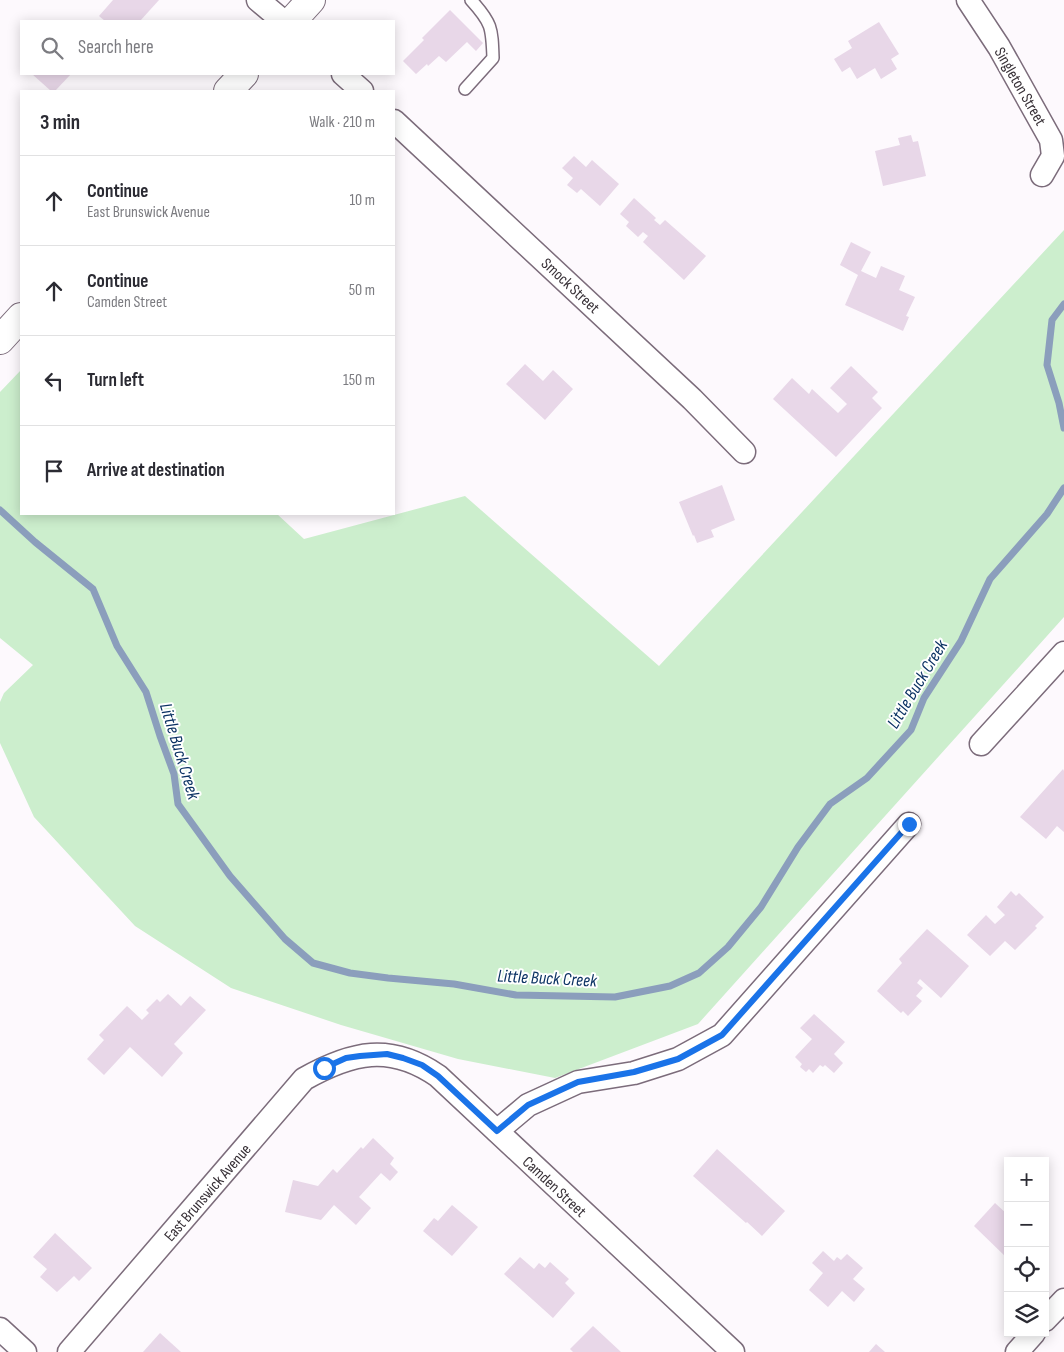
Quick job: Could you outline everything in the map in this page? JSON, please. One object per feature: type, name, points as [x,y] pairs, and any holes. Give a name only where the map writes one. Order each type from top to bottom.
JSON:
[{"type":"main road","points":[[293,20],[311,0]]},
{"type":"main road","points":[[229,90],[243,75]]},
{"type":"main road","points":[[0,340],[20,318]]},
{"type":"street","points":[[258,0],[282,20]]},
{"type":"street","name":"Singleton Street","points":[[968,0],[999,47],[1052,140],[1053,156],[1042,175]]},
{"type":"street","points":[[344,75],[361,90]]},
{"type":"street","name":"Smock Street","points":[[395,121],[692,399],[744,452]]},
{"type":"street","points":[[981,744],[1064,653]]},
{"type":"street","points":[[497,1131],[528,1105],[578,1082],[634,1072],[678,1059],[722,1035],[909,824]]},
{"type":"street","name":"Camden Street","points":[[360,1056],[387,1054],[422,1065],[438,1076],[733,1352]]},
{"type":"street","name":"East Brunswick Avenue","points":[[69,1352],[304,1079],[346,1058],[360,1056]]},
{"type":"street","points":[[1049,1316],[1064,1300]]},
{"type":"street","points":[[0,1329],[25,1352]]},
{"type":"street","points":[[1017,1352],[1030,1337]]},
{"type":"lane","points":[[465,89],[493,58],[492,31],[484,14],[471,0]]},
{"type":"green space","points":[[1064,230],[1064,617],[698,1024],[555,1078],[458,1059],[341,1025],[231,988],[135,926],[34,817],[0,743],[0,702],[4,693],[33,665],[0,638],[0,392],[20,371],[20,515],[278,515],[304,539],[465,496],[659,666]]},
{"type":"building","points":[[113,0],[159,0],[141,20],[104,20],[99,16]]},
{"type":"building","points":[[450,10],[483,43],[476,51],[467,42],[446,62],[439,56],[416,74],[403,61],[424,40],[422,38]]},
{"type":"building","points":[[879,22],[899,54],[891,59],[897,69],[881,79],[875,68],[857,79],[850,67],[842,72],[834,59],[852,48],[848,41]]},
{"type":"building","points":[[33,75],[70,75],[56,90],[50,90]]},
{"type":"building","points":[[911,135],[913,142],[918,141],[926,176],[883,186],[875,151],[900,145],[898,138]]},
{"type":"building","points":[[574,156],[586,167],[592,160],[619,184],[600,206],[581,189],[577,193],[567,185],[573,178],[562,168]]},
{"type":"building","points":[[634,198],[656,218],[654,220],[660,225],[665,220],[706,256],[684,280],[643,242],[648,236],[643,232],[638,237],[626,226],[629,222],[620,214]]},
{"type":"building","points":[[851,242],[871,252],[861,271],[876,278],[881,266],[905,276],[899,290],[915,297],[906,316],[909,317],[903,331],[845,305],[858,275],[840,265]]},
{"type":"building","points":[[525,364],[543,381],[553,370],[573,389],[545,420],[506,384]]},
{"type":"building","points":[[851,366],[878,392],[872,398],[882,408],[836,457],[773,399],[792,378],[809,394],[812,389],[838,413],[847,404],[830,388]]},
{"type":"building","points":[[722,485],[735,520],[711,530],[714,537],[697,543],[679,502]]},
{"type":"building","points":[[1063,769],[1064,832],[1057,826],[1046,839],[1020,817]]},
{"type":"building","points":[[1011,891],[1016,896],[1019,893],[1044,917],[1035,926],[1037,928],[1015,950],[1005,941],[990,956],[967,935],[986,915],[995,924],[1005,915],[997,907]]},
{"type":"building","points":[[927,929],[969,966],[941,998],[920,979],[917,983],[923,988],[916,996],[922,1001],[908,1016],[903,1011],[901,1013],[877,991],[902,963],[899,959]]},
{"type":"building","points":[[168,994],[181,1006],[190,996],[206,1010],[174,1044],[183,1053],[162,1077],[130,1047],[104,1075],[87,1059],[104,1040],[99,1035],[127,1006],[142,1020],[149,1013],[146,1010],[157,999],[160,1002]]},
{"type":"building","points":[[814,1014],[845,1042],[834,1054],[843,1063],[834,1073],[825,1065],[823,1067],[820,1065],[813,1073],[809,1069],[806,1072],[800,1067],[802,1064],[795,1057],[812,1039],[800,1028]]},
{"type":"building","points":[[373,1138],[394,1158],[390,1164],[398,1172],[390,1181],[381,1173],[359,1197],[371,1208],[356,1225],[334,1205],[321,1220],[285,1212],[293,1180],[318,1186],[333,1169],[337,1173],[361,1147],[363,1149]]},
{"type":"building","points":[[717,1149],[785,1211],[762,1236],[693,1176]]},
{"type":"building","points":[[995,1203],[1004,1211],[1004,1255],[974,1226]]},
{"type":"building","points":[[452,1205],[478,1227],[452,1256],[423,1231],[434,1218],[438,1221]]},
{"type":"building","points":[[55,1233],[92,1268],[79,1281],[74,1276],[57,1292],[40,1277],[47,1269],[33,1257]]},
{"type":"building","points":[[823,1251],[834,1261],[837,1257],[841,1260],[847,1254],[863,1268],[853,1279],[865,1289],[854,1302],[842,1291],[828,1307],[809,1290],[823,1273],[812,1263]]},
{"type":"building","points":[[520,1257],[534,1269],[539,1263],[545,1268],[550,1262],[569,1279],[565,1283],[575,1293],[553,1318],[504,1274]]},
{"type":"building","points":[[593,1326],[621,1352],[573,1352],[570,1349]]},
{"type":"building","points":[[160,1333],[181,1352],[143,1352]]},
{"type":"building","points":[[876,1344],[885,1352],[869,1352]]},
{"type":"waterway","name":"Little Buck Creek","points":[[1064,304],[1052,320],[1047,365],[1059,403],[1064,428]]},
{"type":"waterway","name":"Little Buck Creek","points":[[0,510],[35,542],[93,589],[117,646],[146,692],[174,774],[178,804],[230,876],[285,939],[313,963],[350,973],[454,984],[516,995],[615,997],[670,986],[699,973],[728,947],[761,907],[798,847],[830,804],[867,778],[911,730],[924,698],[961,641],[990,579],[1047,514],[1064,488]]},
{"type":"route","points":[[324,1068],[346,1058],[360,1056],[387,1054],[403,1058],[422,1065],[438,1076],[497,1131],[528,1105],[578,1082],[634,1072],[678,1059],[722,1035],[909,824]]}]
